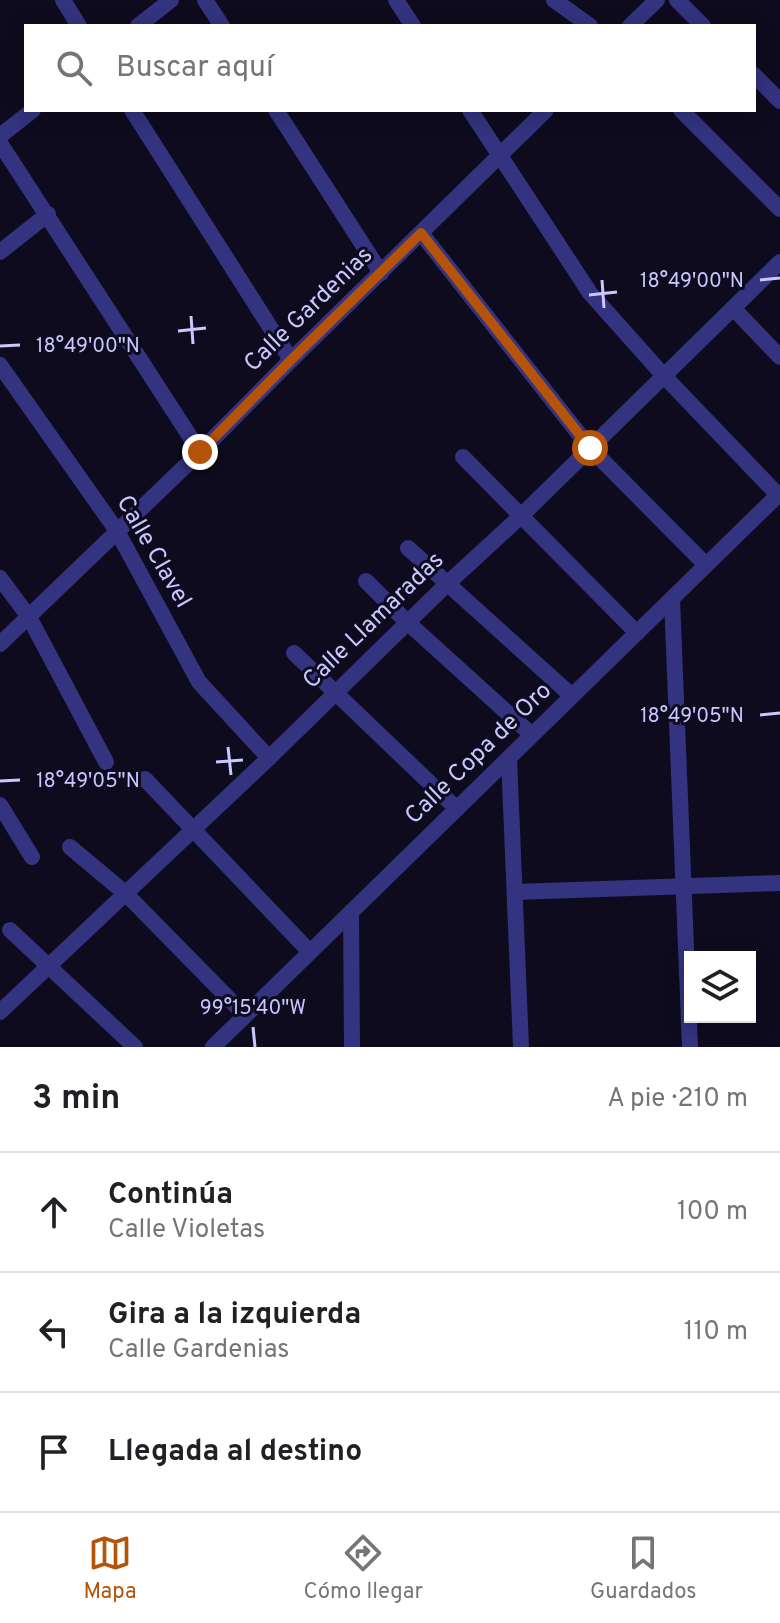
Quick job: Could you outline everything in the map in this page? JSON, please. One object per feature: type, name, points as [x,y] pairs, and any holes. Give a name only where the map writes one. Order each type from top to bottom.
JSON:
[{"type":"street","points":[[63,0],[78,24]]},
{"type":"street","points":[[141,24],[171,0]]},
{"type":"street","points":[[205,0],[221,24]]},
{"type":"street","points":[[396,0],[412,24]]},
{"type":"street","points":[[554,0],[587,24]]},
{"type":"street","points":[[632,24],[657,0]]},
{"type":"street","points":[[677,0],[701,24]]},
{"type":"street","points":[[756,77],[780,101]]},
{"type":"street","points":[[0,136],[30,112]]},
{"type":"street","points":[[133,112],[291,360]]},
{"type":"street","points":[[277,112],[381,273]]},
{"type":"street","name":"Calle Copa de Oro","points":[[213,1047],[779,494],[664,376],[590,293],[471,112]]},
{"type":"street","name":"Calle Gardenias","points":[[0,644],[200,452],[544,112]]},
{"type":"street","points":[[683,112],[780,209]]},
{"type":"street","points":[[0,143],[200,452]]},
{"type":"street","points":[[0,252],[48,214]]},
{"type":"street","points":[[421,233],[590,448],[706,565]]},
{"type":"street","name":"Calle Llamaradas","points":[[0,1012],[195,830],[780,262]]},
{"type":"street","points":[[733,308],[780,357]]},
{"type":"street","name":"Calle Clavel","points":[[0,365],[117,531],[199,682],[269,758]]},
{"type":"street","points":[[463,457],[637,633]]},
{"type":"street","points":[[408,548],[572,696]]},
{"type":"street","points":[[0,578],[29,617],[106,762]]},
{"type":"street","points":[[366,581],[532,735]]},
{"type":"street","points":[[672,599],[690,1047]]},
{"type":"street","points":[[294,653],[457,809]]},
{"type":"street","points":[[509,758],[521,1047]]},
{"type":"street","points":[[145,779],[310,952]]},
{"type":"street","points":[[0,805],[32,857]]},
{"type":"street","points":[[70,847],[125,893],[245,1015]]},
{"type":"street","points":[[515,892],[780,883]]},
{"type":"street","points":[[351,912],[352,1047]]},
{"type":"street","points":[[10,930],[135,1047]]},
{"type":"route","points":[[200,452],[421,233],[590,448]]}]
